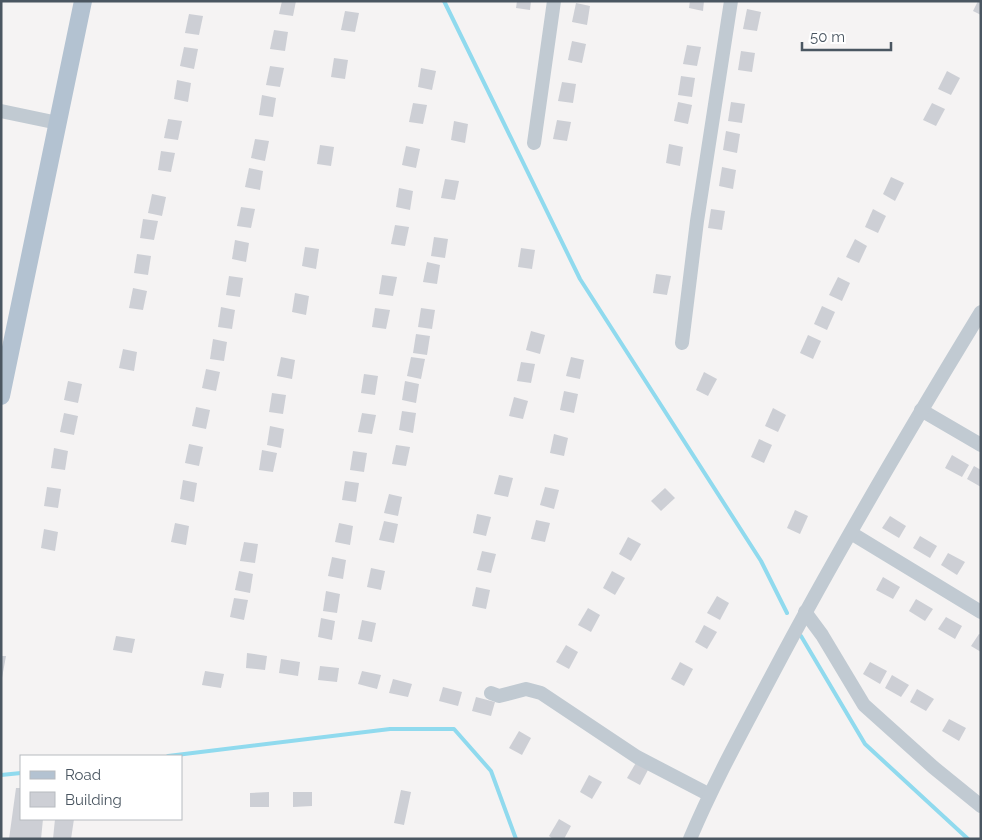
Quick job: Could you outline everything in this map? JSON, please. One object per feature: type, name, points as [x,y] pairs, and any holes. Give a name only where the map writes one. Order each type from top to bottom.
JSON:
[{"type":"main road","points":[[1,396],[83,1]]},
{"type":"street","points":[[534,143],[554,1]]},
{"type":"street","points":[[682,343],[731,1]]},
{"type":"street","points":[[1,111],[58,123]]},
{"type":"street","points":[[690,839],[708,794],[805,612],[921,410],[981,312]]},
{"type":"street","points":[[921,410],[981,445]]},
{"type":"street","points":[[850,533],[981,612]]},
{"type":"street","points":[[805,612],[822,634],[864,705],[932,767],[981,806]]},
{"type":"street","points":[[491,693],[499,696],[526,689],[540,693],[637,757],[708,794]]},
{"type":"building","points":[[282,1],[296,1],[293,16],[279,14]]},
{"type":"building","points":[[517,1],[531,1],[530,10],[516,8]]},
{"type":"building","points":[[690,1],[704,1],[703,11],[689,8]]},
{"type":"building","points":[[978,1],[981,1],[981,15],[973,11]]},
{"type":"building","points":[[576,3],[590,6],[587,25],[572,22]]},
{"type":"building","points":[[747,9],[761,12],[757,31],[743,29]]},
{"type":"building","points":[[345,11],[359,13],[355,32],[341,30]]},
{"type":"building","points":[[189,14],[203,16],[199,35],[185,33]]},
{"type":"building","points":[[274,30],[288,32],[285,51],[270,49]]},
{"type":"building","points":[[572,41],[586,44],[582,63],[568,60]]},
{"type":"building","points":[[687,45],[701,47],[697,66],[683,64]]},
{"type":"building","points":[[184,47],[198,49],[194,69],[180,66]]},
{"type":"building","points":[[741,51],[755,53],[752,72],[738,70]]},
{"type":"building","points":[[334,58],[348,60],[345,79],[331,77]]},
{"type":"building","points":[[270,66],[284,68],[280,87],[266,85]]},
{"type":"building","points":[[421,68],[436,71],[432,90],[418,87]]},
{"type":"building","points":[[947,71],[960,78],[951,95],[938,89]]},
{"type":"building","points":[[681,76],[695,78],[692,97],[678,95]]},
{"type":"building","points":[[177,80],[191,83],[188,102],[174,99]]},
{"type":"building","points":[[562,82],[576,84],[573,103],[558,101]]},
{"type":"building","points":[[262,95],[276,98],[273,117],[259,115]]},
{"type":"building","points":[[678,102],[692,105],[688,124],[674,121]]},
{"type":"building","points":[[731,102],[745,104],[742,123],[728,121]]},
{"type":"building","points":[[413,103],[427,105],[423,124],[409,122]]},
{"type":"building","points":[[932,103],[945,109],[936,126],[923,120]]},
{"type":"building","points":[[168,119],[182,121],[178,140],[164,138]]},
{"type":"building","points":[[557,120],[571,122],[567,141],[553,139]]},
{"type":"building","points":[[454,121],[468,124],[465,143],[451,140]]},
{"type":"building","points":[[726,131],[740,134],[737,153],[723,150]]},
{"type":"building","points":[[255,139],[269,141],[265,161],[251,158]]},
{"type":"building","points":[[669,144],[683,147],[680,166],[666,163]]},
{"type":"building","points":[[320,145],[334,147],[331,166],[317,164]]},
{"type":"building","points":[[406,146],[420,149],[416,168],[402,165]]},
{"type":"building","points":[[161,151],[175,153],[171,172],[158,170]]},
{"type":"building","points":[[722,167],[736,170],[733,189],[719,186]]},
{"type":"building","points":[[249,168],[263,171],[260,190],[245,187]]},
{"type":"building","points":[[891,177],[904,183],[895,201],[883,194]]},
{"type":"building","points":[[445,179],[459,181],[455,200],[441,198]]},
{"type":"building","points":[[399,188],[413,191],[410,210],[396,207]]},
{"type":"building","points":[[152,194],[166,197],[162,216],[148,213]]},
{"type":"building","points":[[241,207],[255,209],[251,228],[237,226]]},
{"type":"building","points":[[711,209],[725,211],[722,230],[708,228]]},
{"type":"building","points":[[873,209],[886,216],[878,233],[865,227]]},
{"type":"building","points":[[143,219],[158,221],[154,240],[140,238]]},
{"type":"building","points":[[395,225],[409,227],[405,246],[391,244]]},
{"type":"building","points":[[434,237],[448,239],[445,258],[431,256]]},
{"type":"building","points":[[855,239],[867,246],[859,263],[846,257]]},
{"type":"building","points":[[235,240],[249,243],[246,262],[232,259]]},
{"type":"building","points":[[305,247],[319,249],[316,269],[302,266]]},
{"type":"building","points":[[521,248],[535,250],[532,269],[518,267]]},
{"type":"building","points":[[137,254],[151,256],[148,275],[134,273]]},
{"type":"building","points":[[427,262],[440,265],[437,284],[423,282]]},
{"type":"building","points":[[656,274],[671,276],[667,295],[653,293]]},
{"type":"building","points":[[382,275],[397,277],[393,296],[379,294]]},
{"type":"building","points":[[229,276],[243,278],[240,297],[226,295]]},
{"type":"building","points":[[838,277],[850,283],[842,301],[829,295]]},
{"type":"building","points":[[133,288],[147,291],[143,310],[129,308]]},
{"type":"building","points":[[295,293],[309,296],[306,315],[292,312]]},
{"type":"building","points":[[822,306],[835,312],[827,330],[814,324]]},
{"type":"building","points":[[221,307],[235,310],[232,329],[218,327]]},
{"type":"building","points":[[375,308],[390,310],[386,329],[372,327]]},
{"type":"building","points":[[421,308],[435,310],[432,329],[418,327]]},
{"type":"building","points":[[531,331],[545,335],[540,354],[526,350]]},
{"type":"building","points":[[416,334],[430,336],[427,355],[413,353]]},
{"type":"building","points":[[808,335],[821,341],[813,359],[800,353]]},
{"type":"building","points":[[213,339],[227,342],[224,361],[210,359]]},
{"type":"building","points":[[123,349],[137,352],[134,371],[119,368]]},
{"type":"building","points":[[281,357],[295,360],[292,379],[277,376]]},
{"type":"building","points":[[411,357],[425,359],[421,379],[407,376]]},
{"type":"building","points":[[571,357],[584,360],[580,379],[566,376]]},
{"type":"building","points":[[521,362],[535,364],[531,383],[517,381]]},
{"type":"building","points":[[206,369],[220,372],[216,391],[202,388]]},
{"type":"building","points":[[704,372],[717,379],[708,396],[696,390]]},
{"type":"building","points":[[364,374],[378,376],[375,395],[361,393]]},
{"type":"building","points":[[68,381],[82,384],[78,403],[64,400]]},
{"type":"building","points":[[405,381],[419,384],[416,403],[402,400]]},
{"type":"building","points":[[564,391],[578,394],[574,413],[560,410]]},
{"type":"building","points":[[272,393],[286,395],[283,414],[269,412]]},
{"type":"building","points":[[514,397],[528,401],[523,419],[509,416]]},
{"type":"building","points":[[196,407],[210,410],[206,429],[192,426]]},
{"type":"building","points":[[773,408],[786,415],[778,432],[765,426]]},
{"type":"building","points":[[402,411],[416,413],[413,433],[399,430]]},
{"type":"building","points":[[64,413],[78,416],[74,435],[60,432]]},
{"type":"building","points":[[362,413],[376,415],[372,434],[358,432]]},
{"type":"building","points":[[270,426],[284,429],[281,448],[267,445]]},
{"type":"building","points":[[554,434],[568,438],[564,456],[550,453]]},
{"type":"building","points":[[759,439],[772,445],[764,463],[751,457]]},
{"type":"building","points":[[189,444],[203,447],[199,466],[185,463]]},
{"type":"building","points":[[396,445],[410,447],[406,466],[392,464]]},
{"type":"building","points":[[54,448],[68,451],[65,470],[51,468]]},
{"type":"building","points":[[262,450],[277,453],[273,472],[259,470]]},
{"type":"building","points":[[353,451],[367,453],[364,472],[350,470]]},
{"type":"building","points":[[952,455],[969,465],[962,477],[945,468]]},
{"type":"building","points":[[974,466],[981,470],[981,487],[967,479]]},
{"type":"building","points":[[499,475],[513,478],[508,497],[494,494]]},
{"type":"building","points":[[183,480],[197,483],[194,502],[180,499]]},
{"type":"building","points":[[345,481],[359,483],[356,502],[342,500]]},
{"type":"building","points":[[47,487],[61,489],[58,508],[44,506]]},
{"type":"building","points":[[545,487],[559,490],[554,509],[540,505]]},
{"type":"building","points":[[665,488],[675,498],[661,511],[651,501]]},
{"type":"building","points":[[389,494],[402,497],[398,516],[384,513]]},
{"type":"building","points":[[795,510],[808,516],[800,534],[787,528]]},
{"type":"building","points":[[477,514],[491,517],[486,536],[473,533]]},
{"type":"building","points":[[890,516],[906,526],[899,538],[882,528]]},
{"type":"building","points":[[536,520],[550,523],[545,542],[531,539]]},
{"type":"building","points":[[384,521],[398,524],[394,543],[379,540]]},
{"type":"building","points":[[175,523],[189,526],[186,545],[171,542]]},
{"type":"building","points":[[339,523],[353,526],[350,545],[335,542]]},
{"type":"building","points":[[44,529],[58,532],[55,551],[41,548]]},
{"type":"building","points":[[920,536],[937,546],[930,558],[913,548]]},
{"type":"building","points":[[628,537],[641,544],[631,561],[619,554]]},
{"type":"building","points":[[244,542],[258,544],[255,563],[240,561]]},
{"type":"building","points":[[482,551],[496,554],[491,573],[477,570]]},
{"type":"building","points":[[948,553],[965,562],[957,575],[941,565]]},
{"type":"building","points":[[332,557],[346,560],[343,579],[328,576]]},
{"type":"building","points":[[371,568],[385,571],[381,590],[367,587]]},
{"type":"building","points":[[239,571],[253,574],[250,593],[235,590]]},
{"type":"building","points":[[612,571],[625,578],[615,595],[603,588]]},
{"type":"building","points":[[883,577],[900,587],[893,599],[876,590]]},
{"type":"building","points":[[476,587],[490,590],[486,609],[472,606]]},
{"type":"building","points":[[326,591],[340,594],[337,613],[323,611]]},
{"type":"building","points":[[717,596],[729,603],[720,620],[707,613]]},
{"type":"building","points":[[234,598],[248,600],[244,620],[230,617]]},
{"type":"building","points":[[916,599],[933,609],[925,621],[909,611]]},
{"type":"building","points":[[588,608],[600,615],[591,632],[578,625]]},
{"type":"building","points":[[946,617],[962,626],[955,639],[938,629]]},
{"type":"building","points":[[321,618],[335,621],[332,640],[318,637]]},
{"type":"building","points":[[362,620],[376,623],[372,642],[358,639]]},
{"type":"building","points":[[704,625],[717,632],[707,649],[695,642]]},
{"type":"building","points":[[979,634],[981,635],[981,652],[971,646]]},
{"type":"building","points":[[116,636],[135,639],[132,653],[113,650]]},
{"type":"building","points":[[566,645],[578,652],[569,669],[556,662]]},
{"type":"building","points":[[247,653],[267,656],[265,670],[246,668]]},
{"type":"building","points":[[1,656],[6,656],[2,678],[1,678]]},
{"type":"building","points":[[281,659],[300,662],[298,676],[279,673]]},
{"type":"building","points":[[680,662],[693,669],[684,686],[671,679]]},
{"type":"building","points":[[870,662],[887,671],[880,684],[863,674]]},
{"type":"building","points":[[320,666],[339,668],[337,682],[318,680]]},
{"type":"building","points":[[205,671],[224,674],[221,688],[202,685]]},
{"type":"building","points":[[362,671],[381,675],[377,689],[358,684]]},
{"type":"building","points":[[892,675],[909,685],[901,697],[885,688]]},
{"type":"building","points":[[393,679],[412,684],[408,697],[389,693]]},
{"type":"building","points":[[443,687],[462,692],[458,706],[439,701]]},
{"type":"building","points":[[917,689],[934,699],[926,711],[910,702]]},
{"type":"building","points":[[476,697],[495,702],[491,716],[472,711]]},
{"type":"building","points":[[949,719],[966,728],[959,741],[942,731]]},
{"type":"building","points":[[519,731],[531,738],[522,755],[509,748]]},
{"type":"building","points":[[637,761],[649,768],[640,785],[627,778]]},
{"type":"building","points":[[589,775],[602,782],[592,799],[580,792]]},
{"type":"building","points":[[16,788],[20,788],[20,820],[43,820],[41,839],[9,839]]},
{"type":"building","points":[[401,790],[411,792],[404,825],[394,823]]},
{"type":"building","points":[[269,792],[269,807],[250,807],[250,793]]},
{"type":"building","points":[[293,792],[312,792],[312,806],[293,807]]},
{"type":"building","points":[[559,819],[571,826],[564,839],[553,839],[549,836]]},
{"type":"building","points":[[55,820],[74,820],[71,839],[53,839]]},
{"type":"waterway","points":[[444,1],[580,279],[761,561],[787,613]]},
{"type":"waterway","points":[[801,636],[865,744],[968,839]]},
{"type":"waterway","points":[[176,755],[390,729],[454,729],[491,771],[516,839]]},
{"type":"waterway","points":[[1,775],[20,773]]}]
